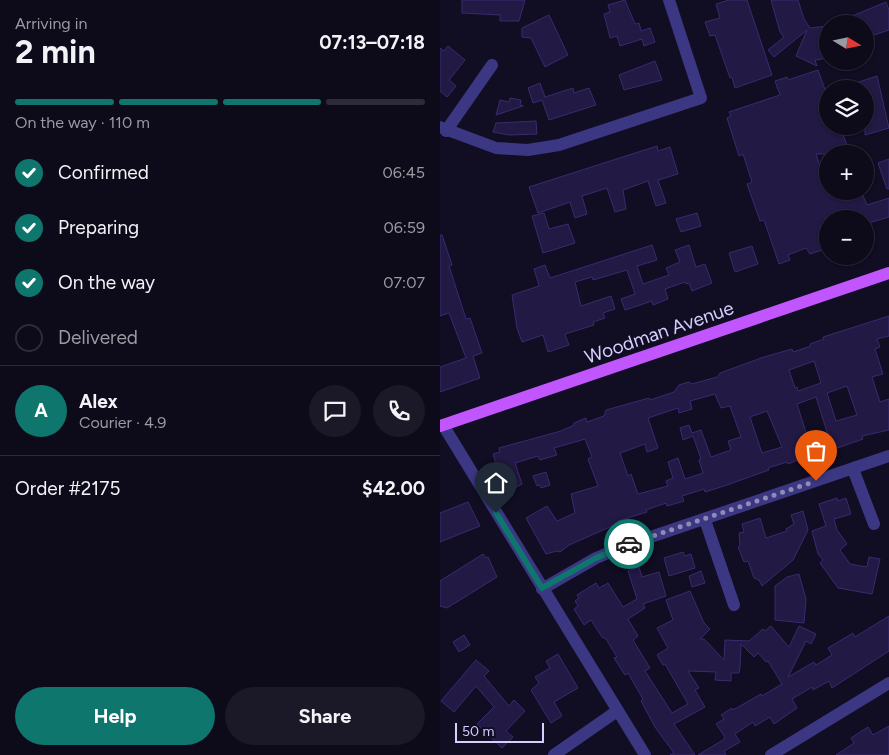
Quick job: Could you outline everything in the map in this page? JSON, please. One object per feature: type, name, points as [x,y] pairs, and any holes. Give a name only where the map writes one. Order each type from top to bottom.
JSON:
[{"type":"main road","name":"Woodman Avenue","points":[[442,426],[889,273]]},
{"type":"street","points":[[492,65],[443,129],[496,148],[528,150],[559,145],[701,98],[669,0]]},
{"type":"street","points":[[442,426],[645,755]]},
{"type":"street","points":[[542,588],[596,558],[630,544],[706,520],[889,456]]},
{"type":"street","points":[[853,469],[874,524]]},
{"type":"street","points":[[706,520],[734,604]]},
{"type":"street","points":[[771,755],[889,683]]},
{"type":"street","points":[[554,755],[617,711]]},
{"type":"building","points":[[462,0],[525,0],[519,21],[500,21],[500,15],[462,13]]},
{"type":"building","points":[[625,0],[635,24],[639,23],[641,31],[650,28],[655,42],[644,46],[642,39],[620,46],[617,36],[610,38],[604,14],[610,12],[608,5]]},
{"type":"building","points":[[729,0],[747,0],[772,75],[735,88],[715,35],[710,36],[705,22],[720,18],[716,4]]},
{"type":"building","points":[[771,0],[798,0],[804,19],[810,28],[819,27],[819,59],[815,60],[817,66],[796,56],[807,30],[774,57],[768,50],[784,37],[780,32]]},
{"type":"building","points":[[886,2],[889,10],[889,30],[874,35],[874,15],[855,15]]},
{"type":"building","points":[[549,15],[568,55],[545,67],[531,38],[522,37],[522,28]]},
{"type":"building","points":[[448,46],[465,60],[449,80],[456,86],[447,97],[440,91],[440,48],[444,51]]},
{"type":"building","points":[[655,61],[662,80],[624,90],[619,75]]},
{"type":"building","points":[[818,70],[822,80],[819,80],[819,135],[843,135],[847,145],[819,145],[819,154],[816,154],[819,163],[819,200],[865,200],[867,205],[889,198],[889,217],[874,221],[874,210],[819,210],[819,251],[810,254],[806,248],[788,255],[790,260],[779,264],[764,220],[760,221],[747,184],[752,182],[743,154],[739,156],[727,118],[731,116],[729,112],[780,95],[775,81],[787,77],[788,80]]},
{"type":"building","points":[[877,76],[889,128],[874,132],[874,80],[865,80]]},
{"type":"building","points":[[540,83],[545,97],[573,88],[574,93],[589,88],[596,105],[549,120],[542,100],[533,103],[528,88]]},
{"type":"building","points":[[510,98],[521,100],[520,105],[523,106],[496,115],[500,100],[509,102]]},
{"type":"building","points":[[536,121],[537,134],[509,135],[493,132],[496,123]]},
{"type":"building","points":[[657,146],[658,151],[670,147],[678,174],[658,180],[666,203],[656,206],[648,181],[623,190],[626,209],[615,212],[607,188],[582,196],[587,214],[575,218],[570,202],[538,213],[529,187]]},
{"type":"building","points":[[889,159],[889,189],[887,189],[878,163]]},
{"type":"building","points":[[544,213],[549,229],[568,224],[575,243],[543,253],[532,216]]},
{"type":"building","points":[[697,213],[701,226],[681,232],[676,219]]},
{"type":"building","points":[[440,235],[442,235],[452,265],[449,266],[466,319],[470,318],[482,353],[473,356],[480,378],[440,392],[440,367],[466,358],[449,313],[440,316]]},
{"type":"building","points":[[652,245],[657,260],[637,266],[643,284],[669,275],[666,268],[680,262],[675,250],[689,245],[696,267],[705,264],[712,283],[692,291],[689,283],[686,284],[685,282],[665,289],[668,299],[653,305],[652,301],[625,310],[621,299],[635,294],[627,270],[593,280],[592,277],[575,282],[581,306],[611,296],[615,309],[603,313],[605,318],[593,322],[594,325],[565,334],[569,345],[548,352],[543,335],[522,342],[517,328],[512,295],[539,286],[534,269],[545,265],[550,278]]},
{"type":"building","points":[[752,246],[758,264],[735,272],[729,253]]},
{"type":"building","points":[[889,316],[889,336],[877,339],[880,347],[875,349],[883,374],[872,377],[880,402],[889,399],[889,430],[862,436],[863,439],[826,452],[826,449],[788,464],[787,462],[768,468],[769,470],[727,485],[705,492],[704,489],[682,496],[684,501],[667,506],[666,503],[646,510],[647,512],[618,521],[619,523],[569,545],[560,552],[546,554],[526,518],[547,506],[557,521],[575,513],[571,494],[598,486],[588,459],[592,457],[585,439],[554,448],[557,455],[540,460],[538,456],[515,463],[522,484],[509,491],[498,470],[493,454],[500,452],[499,448],[561,431],[586,418],[587,422],[604,416],[606,410],[649,398],[650,400],[674,392],[679,385],[689,382],[692,384],[717,377],[720,373],[764,357],[792,349],[793,352],[811,346],[810,344],[824,339],[823,337]],"holes":[[[814,361],[821,383],[798,391],[797,387],[795,388],[789,370]],[[847,386],[857,415],[836,421],[827,393]],[[715,394],[721,408],[730,406],[741,437],[728,441],[731,450],[711,457],[701,430],[692,433],[689,425],[680,428],[683,440],[693,436],[701,459],[699,460],[703,473],[685,479],[678,458],[668,462],[673,478],[666,481],[668,486],[638,494],[631,474],[628,476],[620,453],[645,444],[647,452],[658,448],[648,418],[678,408],[679,413],[692,409],[690,401]],[[816,397],[827,432],[808,439],[797,404]],[[767,411],[782,447],[762,453],[750,417]]]},
{"type":"building","points":[[546,472],[550,485],[541,488],[540,485],[537,486],[533,476]]},
{"type":"building","points":[[837,498],[838,501],[846,498],[851,514],[834,519],[837,530],[847,544],[840,550],[850,564],[867,567],[869,557],[880,559],[872,594],[838,588],[820,563],[823,560],[818,554],[812,531],[826,526],[819,504]]},
{"type":"building","points":[[468,502],[480,526],[440,542],[440,513]]},
{"type":"building","points":[[803,511],[808,530],[793,560],[762,586],[759,580],[754,578],[748,561],[744,562],[738,547],[740,545],[739,533],[744,532],[742,524],[760,518],[766,538],[787,531],[786,529],[794,524],[791,515]]},
{"type":"building","points":[[683,552],[685,556],[691,554],[695,568],[669,576],[664,558]]},
{"type":"building","points":[[483,554],[486,558],[488,557],[497,577],[447,608],[440,606],[440,581]]},
{"type":"building","points":[[639,567],[642,577],[659,572],[666,596],[643,604],[645,608],[628,619],[638,636],[633,640],[650,668],[645,671],[672,713],[688,704],[665,664],[663,665],[657,655],[668,648],[657,628],[673,620],[666,600],[690,591],[704,623],[710,629],[700,639],[704,639],[724,660],[725,640],[749,641],[763,629],[765,631],[771,626],[789,647],[799,626],[816,634],[811,644],[806,641],[788,677],[814,662],[816,665],[832,655],[828,648],[853,633],[855,637],[889,616],[889,651],[832,688],[829,681],[813,690],[812,687],[792,699],[797,708],[774,724],[770,717],[755,726],[753,722],[735,734],[740,742],[724,751],[726,755],[698,755],[725,737],[716,724],[724,719],[721,715],[761,694],[762,696],[782,684],[768,661],[766,662],[758,653],[754,657],[741,644],[739,673],[731,673],[731,681],[715,680],[716,672],[688,671],[699,688],[695,690],[705,707],[674,724],[695,755],[670,755],[674,753],[655,727],[641,701],[643,699],[628,673],[625,675],[614,658],[617,657],[606,639],[602,637],[591,620],[584,625],[574,609],[578,606],[575,601],[579,598],[577,595],[596,583],[599,588],[608,583],[623,607],[637,599],[628,571]]},
{"type":"building","points":[[701,571],[705,583],[692,587],[689,576]]},
{"type":"building","points":[[799,574],[806,599],[804,623],[775,620],[775,586],[787,577]]},
{"type":"building","points":[[464,635],[470,645],[459,652],[453,642]]},
{"type":"building","points":[[558,654],[578,688],[554,702],[562,716],[551,723],[531,690],[539,683],[535,677],[550,668],[546,661]]},
{"type":"building","points":[[476,660],[489,671],[484,676],[509,706],[514,700],[525,711],[506,731],[513,737],[502,748],[477,724],[494,707],[476,686],[454,712],[441,701]]},
{"type":"building","points":[[889,726],[889,755],[836,755],[854,743],[851,738],[868,727],[873,735]]},
{"type":"way so far","points":[[629,544],[706,520],[816,481]]},
{"type":"route","points":[[496,513],[542,588],[596,558],[629,544]]}]
